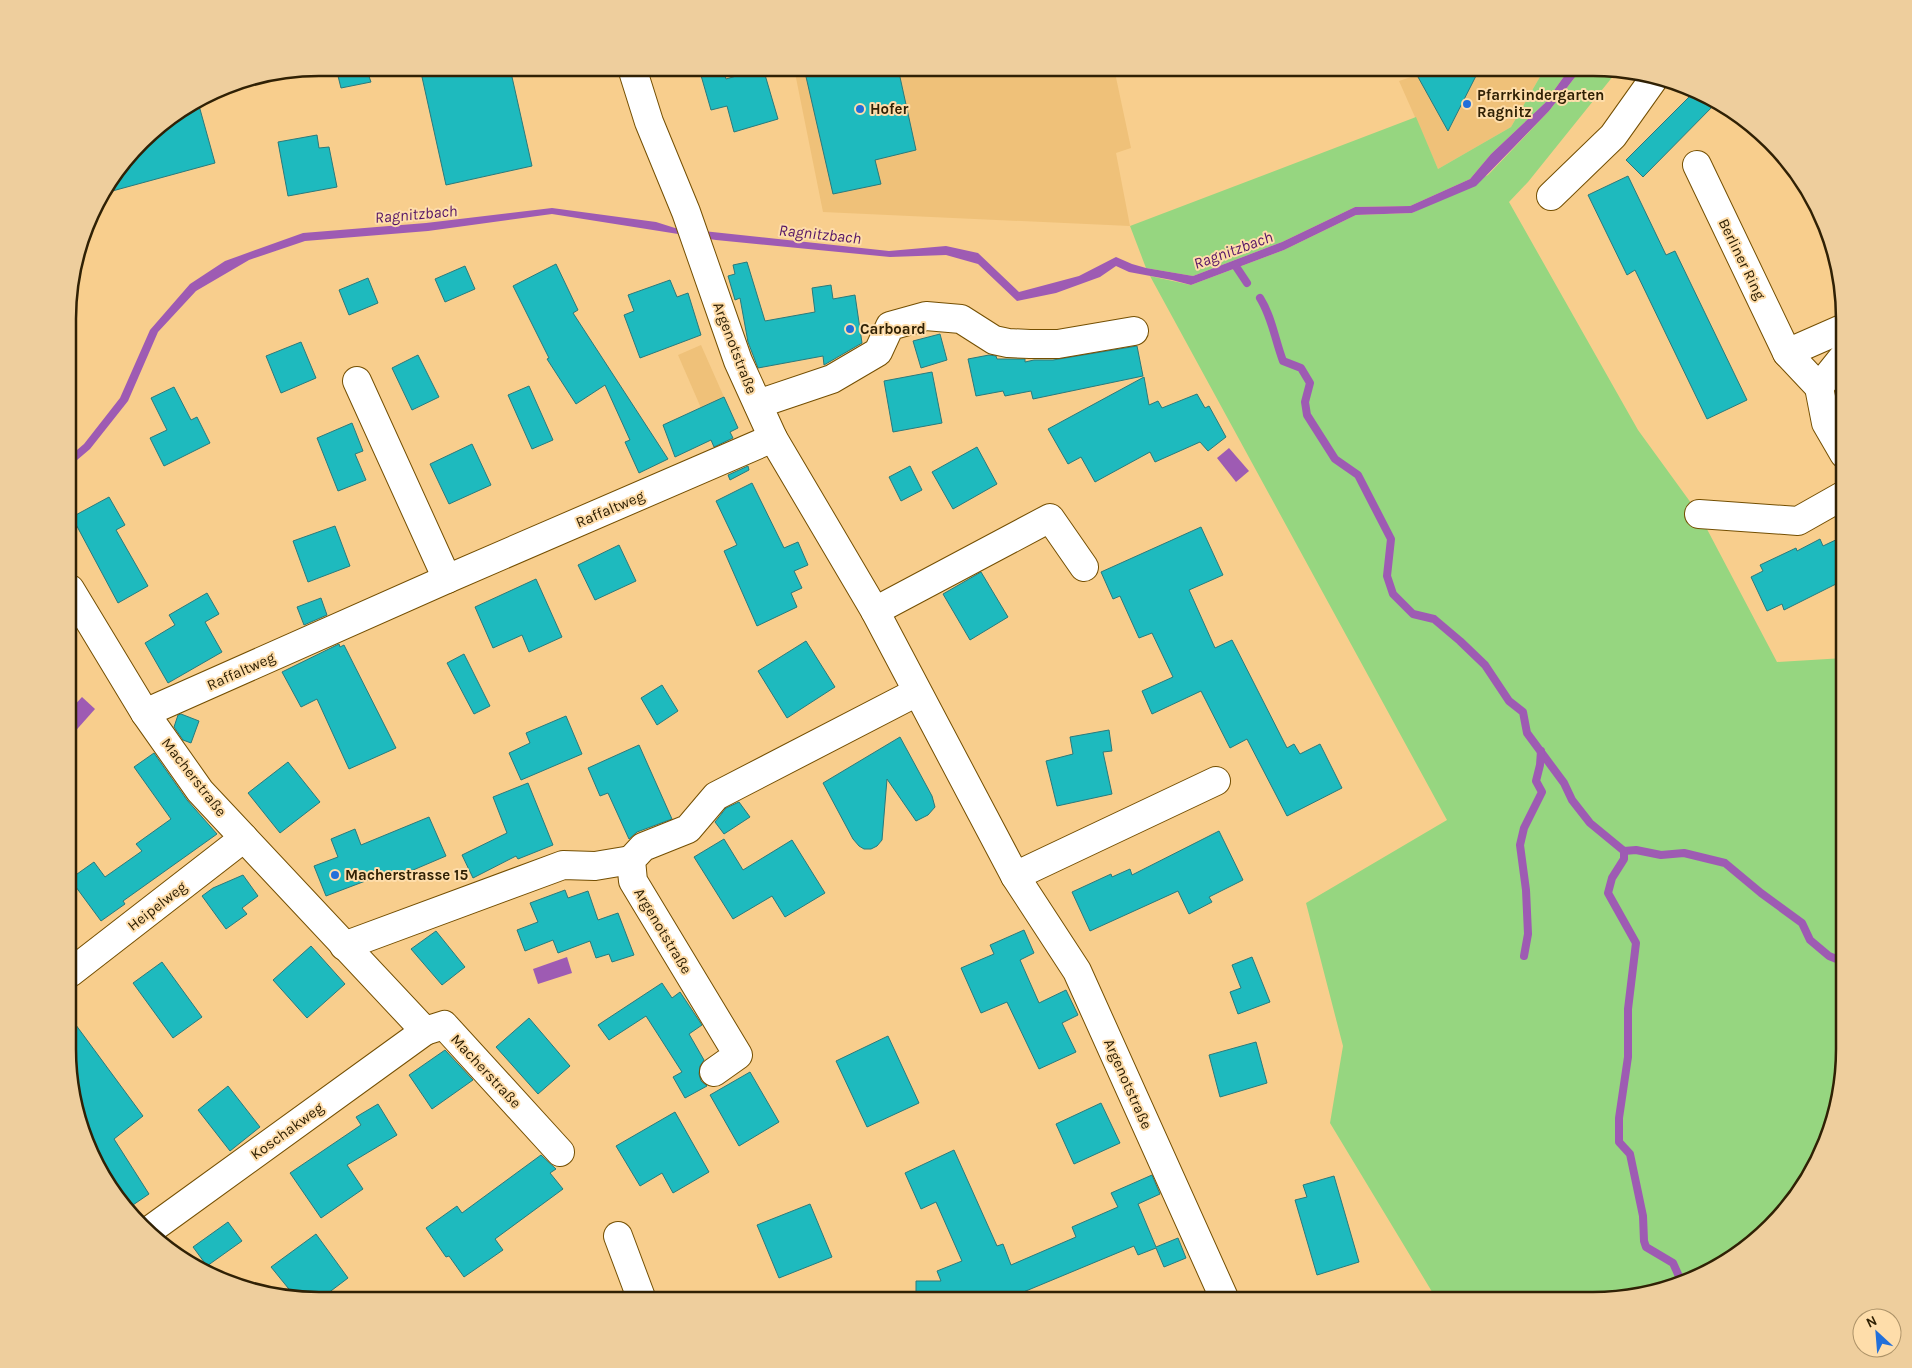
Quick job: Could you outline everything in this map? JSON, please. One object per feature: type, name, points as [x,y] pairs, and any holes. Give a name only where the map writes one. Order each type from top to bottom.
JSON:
[{"type":"street","name":"Argenotstraße","points":[[635,76],[649,122],[686,212],[738,361],[773,438],[875,611],[1015,876],[1077,971],[1221,1292]]},
{"type":"street","points":[[1551,196],[1613,136],[1654,84]]},
{"type":"street","name":"Berliner Ring","points":[[1697,165],[1787,353],[1819,387]]},
{"type":"street","points":[[758,404],[832,379],[878,352],[890,326],[926,316],[961,319],[994,340],[1008,343],[1058,344],[1134,331]]},
{"type":"street","points":[[1787,353],[1836,332]]},
{"type":"street","points":[[1835,419],[1819,387],[1836,366]]},
{"type":"street","points":[[357,381],[446,579]]},
{"type":"street","name":"Raffaltweg","points":[[145,713],[446,579],[773,438]]},
{"type":"street","points":[[1699,514],[1798,520],[1836,499]]},
{"type":"street","points":[[875,611],[1050,518],[1084,567]]},
{"type":"street","name":"Macherstraße","points":[[76,599],[145,713],[200,791],[425,1031],[444,1025],[560,1152]]},
{"type":"street","points":[[344,946],[563,865],[595,866],[631,860],[643,847],[688,829],[716,796],[917,692]]},
{"type":"street","points":[[1015,876],[1216,781]]},
{"type":"street","name":"Heipelweg","points":[[76,968],[244,838]]},
{"type":"street","name":"Argenotstraße","points":[[631,860],[634,881],[738,1055],[714,1072]]},
{"type":"street","name":"Koschakweg","points":[[154,1227],[425,1031]]},
{"type":"street","points":[[618,1236],[639,1292]]},
{"type":"shaded area","points":[[796,76],[1116,76],[1131,148],[1116,153],[1130,226],[823,212]]},
{"type":"shaded area","name":"Pfarrkindergarten Ragnitz","points":[[1414,76],[1540,76],[1511,127],[1438,169],[1399,81]]},
{"type":"shaded area","name":"Ragnitzbach","points":[[1564,76],[1576,76],[1549,111],[1476,186],[1412,213],[1356,215],[1284,250],[1191,285],[1129,272],[1116,266],[1100,277],[1056,293],[1017,301],[978,264],[946,255],[890,257],[716,240],[552,214],[428,231],[305,241],[249,260],[196,291],[158,332],[128,401],[90,449],[76,461],[76,451],[84,444],[120,398],[150,330],[190,284],[225,261],[303,233],[426,223],[552,208],[656,222],[675,228],[889,251],[946,246],[978,253],[1019,292],[1079,276],[1116,257],[1146,268],[1193,276],[1282,242],[1355,207],[1410,206],[1470,179],[1491,154],[1545,103]]},
{"type":"shaded area","points":[[701,345],[724,397],[701,408],[678,355]]},
{"type":"shaded area","points":[[1229,448],[1249,471],[1236,482],[1217,458]]},
{"type":"shaded area","points":[[82,697],[95,709],[76,730],[76,704]]},
{"type":"shaded area","points":[[567,957],[572,973],[538,984],[533,969]]},
{"type":"green space","points":[[1540,76],[1564,76],[1545,103],[1491,154],[1470,179],[1410,206],[1355,207],[1282,242],[1193,276],[1146,268],[1130,226],[1416,117],[1438,169],[1511,127]]},
{"type":"green space","points":[[1576,76],[1612,77],[1528,182],[1509,202],[1638,430],[1699,514],[1777,662],[1836,658],[1836,1049],[1834,1080],[1823,1127],[1817,1142],[1811,1156],[1786,1197],[1765,1221],[1741,1242],[1700,1267],[1671,1279],[1624,1290],[1593,1292],[1432,1292],[1330,1123],[1343,1046],[1306,903],[1447,820],[1150,276],[1191,285],[1284,250],[1356,215],[1412,213],[1488,175],[1549,111]]},
{"type":"building","points":[[338,76],[369,76],[371,82],[341,88]]},
{"type":"building","points":[[422,76],[512,76],[532,166],[446,185]]},
{"type":"building","points":[[701,76],[725,76],[726,79],[736,76],[765,76],[778,119],[734,132],[727,106],[711,110]]},
{"type":"building","name":"Hofer","points":[[806,76],[900,76],[916,150],[875,160],[881,184],[833,194]]},
{"type":"building","points":[[1417,76],[1476,76],[1448,131]]},
{"type":"building","points":[[1690,96],[1711,108],[1643,177],[1626,160]]},
{"type":"building","points":[[200,108],[215,163],[113,191],[126,171],[147,147],[171,126]]},
{"type":"building","points":[[317,135],[319,148],[329,147],[337,187],[288,196],[278,142]]},
{"type":"building","points":[[1628,176],[1666,255],[1675,251],[1747,400],[1707,419],[1635,270],[1627,275],[1588,195]]},
{"type":"building","points":[[747,262],[765,321],[815,312],[812,288],[831,285],[833,299],[855,295],[862,343],[824,365],[823,356],[758,368],[748,342],[740,298],[735,300],[728,276],[735,274],[733,265]]},
{"type":"building","points":[[556,264],[578,310],[573,313],[668,459],[639,473],[625,442],[630,440],[605,385],[576,404],[547,359],[549,358],[513,286]]},
{"type":"building","points":[[465,266],[475,289],[445,302],[435,279]]},
{"type":"building","points":[[368,278],[378,303],[349,315],[339,290]]},
{"type":"building","points":[[670,280],[677,297],[688,293],[701,335],[640,358],[624,315],[634,311],[628,295]]},
{"type":"building","points":[[940,334],[947,360],[921,368],[913,341]]},
{"type":"building","points":[[301,342],[316,378],[281,393],[266,356]]},
{"type":"building","points":[[1137,346],[1143,376],[1033,399],[1031,391],[1005,396],[1003,391],[976,396],[968,359],[989,355],[996,356],[997,359],[1025,359],[1025,362],[1053,360]]},
{"type":"building","points":[[418,355],[439,397],[412,410],[392,368]]},
{"type":"building","points":[[932,372],[942,423],[893,432],[884,381]]},
{"type":"building","points":[[1144,377],[1149,405],[1158,401],[1162,408],[1197,394],[1205,408],[1209,406],[1226,437],[1208,451],[1200,442],[1155,462],[1150,452],[1095,482],[1081,457],[1068,464],[1048,429]]},
{"type":"building","points":[[529,386],[553,440],[532,449],[508,395]]},
{"type":"building","points":[[174,387],[191,420],[197,417],[210,443],[164,466],[150,438],[167,430],[151,398]]},
{"type":"building","points":[[724,397],[738,428],[730,432],[733,438],[714,447],[711,440],[675,457],[663,425]]},
{"type":"building","points":[[352,423],[363,451],[355,454],[366,480],[338,491],[317,438]]},
{"type":"building","points":[[472,444],[491,485],[449,504],[430,464]]},
{"type":"building","points":[[977,447],[997,484],[953,509],[932,472]]},
{"type":"building","points":[[748,466],[749,470],[730,480],[728,475]]},
{"type":"building","points":[[910,466],[922,490],[901,501],[889,477]]},
{"type":"building","points":[[752,483],[784,548],[798,542],[808,565],[794,571],[802,588],[791,593],[797,607],[757,626],[724,551],[737,545],[716,501]]},
{"type":"building","points":[[109,497],[125,525],[116,530],[148,586],[118,603],[76,524],[76,515]]},
{"type":"building","points":[[335,526],[350,566],[308,582],[293,541]]},
{"type":"building","points":[[1201,527],[1223,575],[1189,590],[1215,648],[1232,640],[1287,748],[1294,744],[1300,754],[1320,744],[1342,788],[1287,816],[1247,739],[1230,748],[1201,691],[1152,714],[1142,691],[1173,677],[1152,633],[1139,638],[1120,596],[1113,599],[1101,572]]},
{"type":"building","points":[[1820,539],[1823,546],[1836,540],[1836,584],[1784,610],[1782,604],[1767,611],[1751,577],[1763,571],[1760,565],[1796,548],[1797,551]]},
{"type":"building","points":[[619,545],[636,581],[595,600],[578,565]]},
{"type":"building","points":[[981,572],[1008,617],[970,640],[943,594]]},
{"type":"building","points":[[536,579],[562,637],[529,652],[522,635],[493,648],[475,607]]},
{"type":"building","points":[[207,593],[219,614],[205,622],[222,652],[168,683],[145,643],[175,625],[169,615]]},
{"type":"building","points":[[321,598],[327,615],[304,625],[297,607]]},
{"type":"building","points":[[806,641],[835,687],[787,718],[758,671]]},
{"type":"building","points":[[339,644],[340,647],[344,645],[396,748],[349,769],[317,699],[301,707],[282,672]]},
{"type":"building","points":[[464,654],[490,706],[474,714],[447,663]]},
{"type":"building","points":[[662,685],[678,711],[657,725],[641,698]]},
{"type":"building","points":[[181,714],[199,721],[191,743],[183,740],[174,727],[178,715]]},
{"type":"building","points":[[566,716],[582,754],[521,780],[509,753],[530,743],[526,733]]},
{"type":"building","points":[[1109,730],[1112,751],[1103,752],[1112,794],[1057,806],[1046,761],[1073,754],[1070,737]]},
{"type":"building","points":[[900,737],[932,796],[935,807],[928,815],[916,821],[887,779],[882,840],[871,849],[864,849],[853,839],[823,783]]},
{"type":"building","points":[[639,745],[672,819],[637,832],[629,839],[608,793],[600,796],[588,768]]},
{"type":"building","points":[[154,753],[187,800],[217,834],[123,901],[125,904],[101,921],[76,887],[76,875],[94,862],[105,877],[142,851],[136,844],[171,819],[134,767]]},
{"type":"building","points":[[288,762],[320,802],[280,833],[248,793]]},
{"type":"building","points":[[528,783],[553,845],[518,859],[516,856],[473,878],[462,855],[507,833],[493,797]]},
{"type":"building","points":[[739,802],[750,817],[724,834],[715,822],[726,808]]},
{"type":"building","points":[[429,817],[446,856],[392,879],[389,872],[326,896],[314,866],[338,857],[331,839],[355,829],[361,845]]},
{"type":"building","points":[[1219,831],[1243,880],[1209,897],[1212,902],[1189,914],[1178,891],[1090,931],[1072,892],[1111,874],[1112,877],[1130,869],[1132,875]]},
{"type":"building","points":[[724,839],[743,870],[792,840],[825,893],[785,917],[772,896],[733,919],[694,857]]},
{"type":"building","points":[[243,875],[258,896],[242,908],[247,914],[226,929],[202,896],[213,888]]},
{"type":"building","points":[[565,890],[568,898],[588,891],[598,920],[618,913],[634,955],[612,962],[609,954],[596,958],[590,941],[558,953],[553,940],[525,951],[517,930],[538,922],[530,903]]},
{"type":"building","points":[[1024,930],[1034,953],[1020,960],[1039,1003],[1066,990],[1078,1015],[1062,1023],[1076,1052],[1039,1069],[1007,1002],[981,1013],[961,968],[994,954],[990,945]]},
{"type":"building","points":[[436,931],[465,967],[442,985],[411,949]]},
{"type":"building","points":[[311,946],[345,984],[307,1018],[273,980]]},
{"type":"building","points":[[1252,957],[1270,1002],[1238,1014],[1230,992],[1241,988],[1232,965]]},
{"type":"building","points":[[162,962],[202,1017],[173,1038],[133,983]]},
{"type":"building","points":[[662,983],[672,998],[680,992],[702,1025],[689,1034],[704,1060],[700,1066],[699,1074],[701,1081],[707,1086],[685,1098],[673,1077],[682,1072],[646,1016],[609,1040],[598,1025]]},
{"type":"building","points":[[529,1018],[570,1066],[538,1094],[496,1047]]},
{"type":"building","points":[[76,1025],[143,1116],[114,1139],[149,1194],[133,1205],[117,1184],[101,1156],[89,1127],[81,1096],[78,1080]]},
{"type":"building","points":[[888,1036],[919,1103],[867,1127],[836,1061]]},
{"type":"building","points":[[1256,1042],[1267,1083],[1220,1097],[1209,1055]]},
{"type":"building","points":[[445,1050],[473,1080],[432,1109],[409,1075]]},
{"type":"building","points":[[750,1072],[779,1122],[739,1146],[710,1095]]},
{"type":"building","points":[[228,1086],[260,1127],[230,1151],[198,1110]]},
{"type":"building","points":[[1101,1103],[1120,1143],[1074,1164],[1056,1124]]},
{"type":"building","points":[[378,1104],[397,1135],[347,1165],[363,1189],[321,1218],[290,1173],[361,1125],[356,1117]]},
{"type":"building","points":[[675,1112],[709,1172],[673,1193],[662,1173],[640,1186],[616,1146]]},
{"type":"building","points":[[954,1150],[997,1246],[1003,1244],[1011,1265],[1076,1237],[1072,1227],[1118,1207],[1111,1193],[1152,1175],[1160,1194],[1138,1204],[1156,1247],[1178,1238],[1186,1258],[1164,1267],[1156,1248],[1138,1255],[1134,1246],[1023,1292],[916,1292],[916,1281],[941,1281],[937,1271],[962,1261],[936,1202],[921,1209],[905,1173]]},
{"type":"building","points":[[541,1155],[556,1169],[550,1173],[563,1189],[495,1239],[503,1250],[464,1277],[449,1256],[446,1257],[426,1228],[457,1206],[462,1213]]},
{"type":"building","points":[[1334,1176],[1359,1262],[1317,1275],[1295,1200],[1307,1197],[1303,1185]]},
{"type":"building","points":[[810,1204],[832,1257],[779,1278],[757,1225]]},
{"type":"building","points":[[228,1222],[242,1241],[208,1265],[193,1247]]},
{"type":"building","points":[[316,1234],[348,1278],[330,1292],[290,1290],[271,1267]]},
{"type":"waterway","points":[[1235,265],[1247,283]]},
{"type":"waterway","points":[[1260,298],[1270,321],[1283,361],[1301,368],[1310,383],[1305,402],[1307,415],[1335,459],[1358,475],[1391,539],[1387,576],[1393,594],[1413,614],[1434,619],[1485,665],[1509,701],[1523,712],[1527,733],[1564,783],[1572,800],[1590,823],[1624,851],[1636,850],[1661,855],[1684,853],[1725,863],[1761,893],[1802,923],[1810,940],[1829,956],[1836,959]]},
{"type":"waterway","points":[[1524,956],[1528,934],[1526,890],[1520,845],[1524,828],[1542,792],[1536,781],[1541,751]]},
{"type":"waterway","points":[[1624,851],[1624,859],[1612,878],[1608,893],[1636,943],[1628,1009],[1628,1057],[1619,1118],[1619,1142],[1630,1154],[1643,1216],[1646,1247],[1673,1263],[1679,1276]]},
{"type":"place","name":"Pfarrkindergarten Ragnitz","points":[[1467,104]]},
{"type":"place","name":"Hofer","points":[[860,109]]},
{"type":"place","name":"Carboard","points":[[850,329]]},
{"type":"place","name":"Macherstrasse 15","points":[[335,875]]}]
